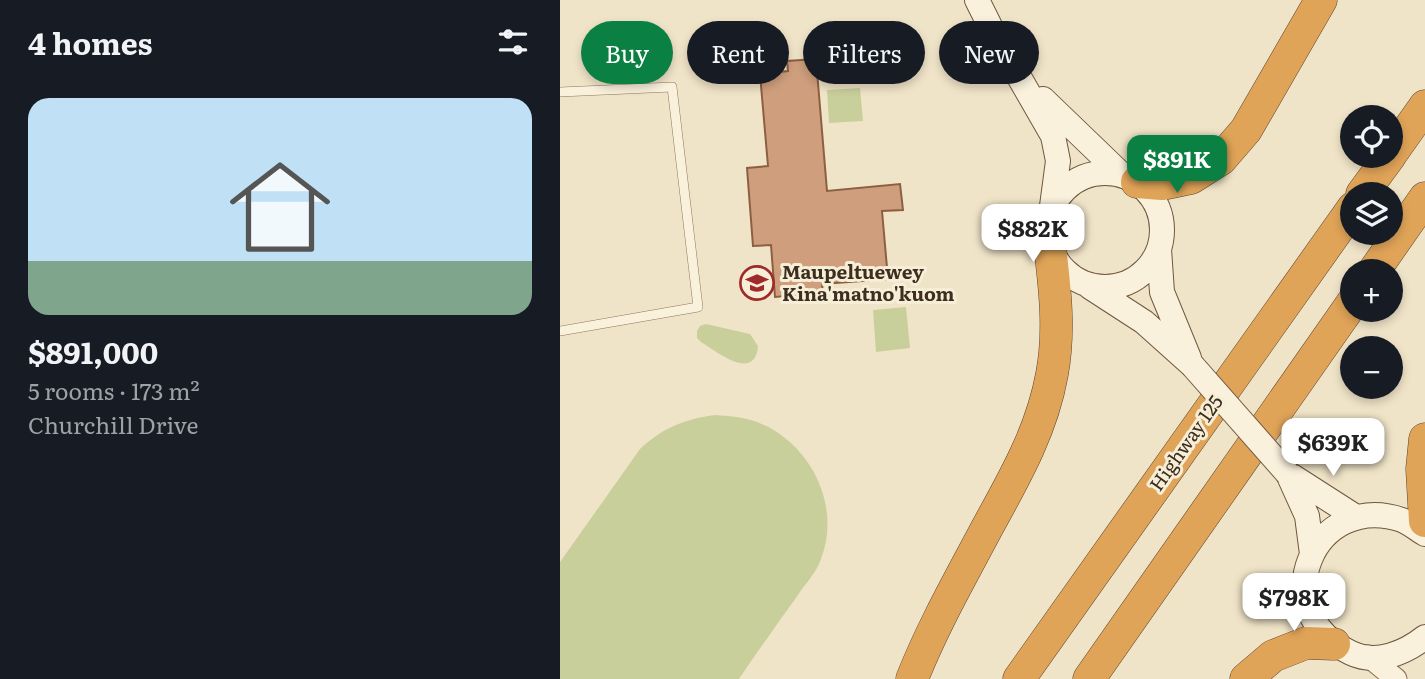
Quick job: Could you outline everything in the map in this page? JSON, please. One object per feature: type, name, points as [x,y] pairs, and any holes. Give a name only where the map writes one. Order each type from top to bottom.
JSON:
[{"type":"highway","points":[[1129,178],[1162,184],[1191,178],[1212,165],[1234,146],[1246,130],[1321,0]]},
{"type":"highway","points":[[1403,138],[1425,106]]},
{"type":"highway","points":[[1382,259],[1425,198]]},
{"type":"highway","name":"Highway 125","points":[[1018,679],[1340,226]]},
{"type":"highway","points":[[912,679],[931,631],[1025,457],[1044,408],[1055,344],[1055,288],[1050,247]]},
{"type":"highway","points":[[1089,679],[1340,321]]},
{"type":"highway","points":[[1425,439],[1422,469],[1425,521]]},
{"type":"highway","points":[[1247,679],[1273,656],[1306,643],[1334,644]]},
{"type":"main road","points":[[977,0],[988,21]]},
{"type":"main road","points":[[1024,84],[1049,127],[1056,148],[1057,175],[1048,228],[1050,247],[1058,263],[1071,276],[1143,322],[1192,365],[1288,474],[1356,517]]},
{"type":"main road","points":[[1029,84],[1061,118],[1149,193],[1162,220],[1159,249],[1153,262],[1139,276],[1123,285],[1105,288],[1087,284]]},
{"type":"main road","points":[[1051,210],[1060,194],[1077,180],[1089,175],[1105,173],[1129,178]]},
{"type":"main road","points":[[1159,249],[1164,299],[1192,365]]},
{"type":"main road","points":[[1288,474],[1307,516],[1312,554]]},
{"type":"main road","points":[[1425,534],[1405,521],[1381,515],[1356,517],[1331,531],[1312,554],[1304,593],[1309,613],[1319,630],[1334,644],[1357,656],[1384,657],[1410,649],[1425,637]]},
{"type":"street","points":[[1368,656],[1396,679]]},
{"type":"lane","points":[[560,92],[672,87],[698,307],[560,331]]},
{"type":"green space","points":[[860,88],[863,121],[829,123],[827,90]]},
{"type":"green space","points":[[906,307],[910,348],[876,352],[873,310]]},
{"type":"green space","points":[[706,324],[750,334],[758,346],[755,357],[750,362],[734,361],[701,342],[697,338],[697,331],[700,326]]},
{"type":"green space","points":[[715,415],[757,422],[776,431],[806,460],[824,497],[827,518],[826,538],[817,569],[739,679],[560,679],[560,562],[640,449],[674,426]]},
{"type":"building","points":[[803,60],[803,84],[818,84],[827,191],[900,184],[903,210],[882,211],[888,279],[822,284],[823,293],[775,297],[771,245],[753,246],[747,168],[768,166],[761,84],[789,84],[789,61]]},
{"type":"place","name":"Maupeltuewey Kina'matno'kuom","points":[[757,283]]}]
